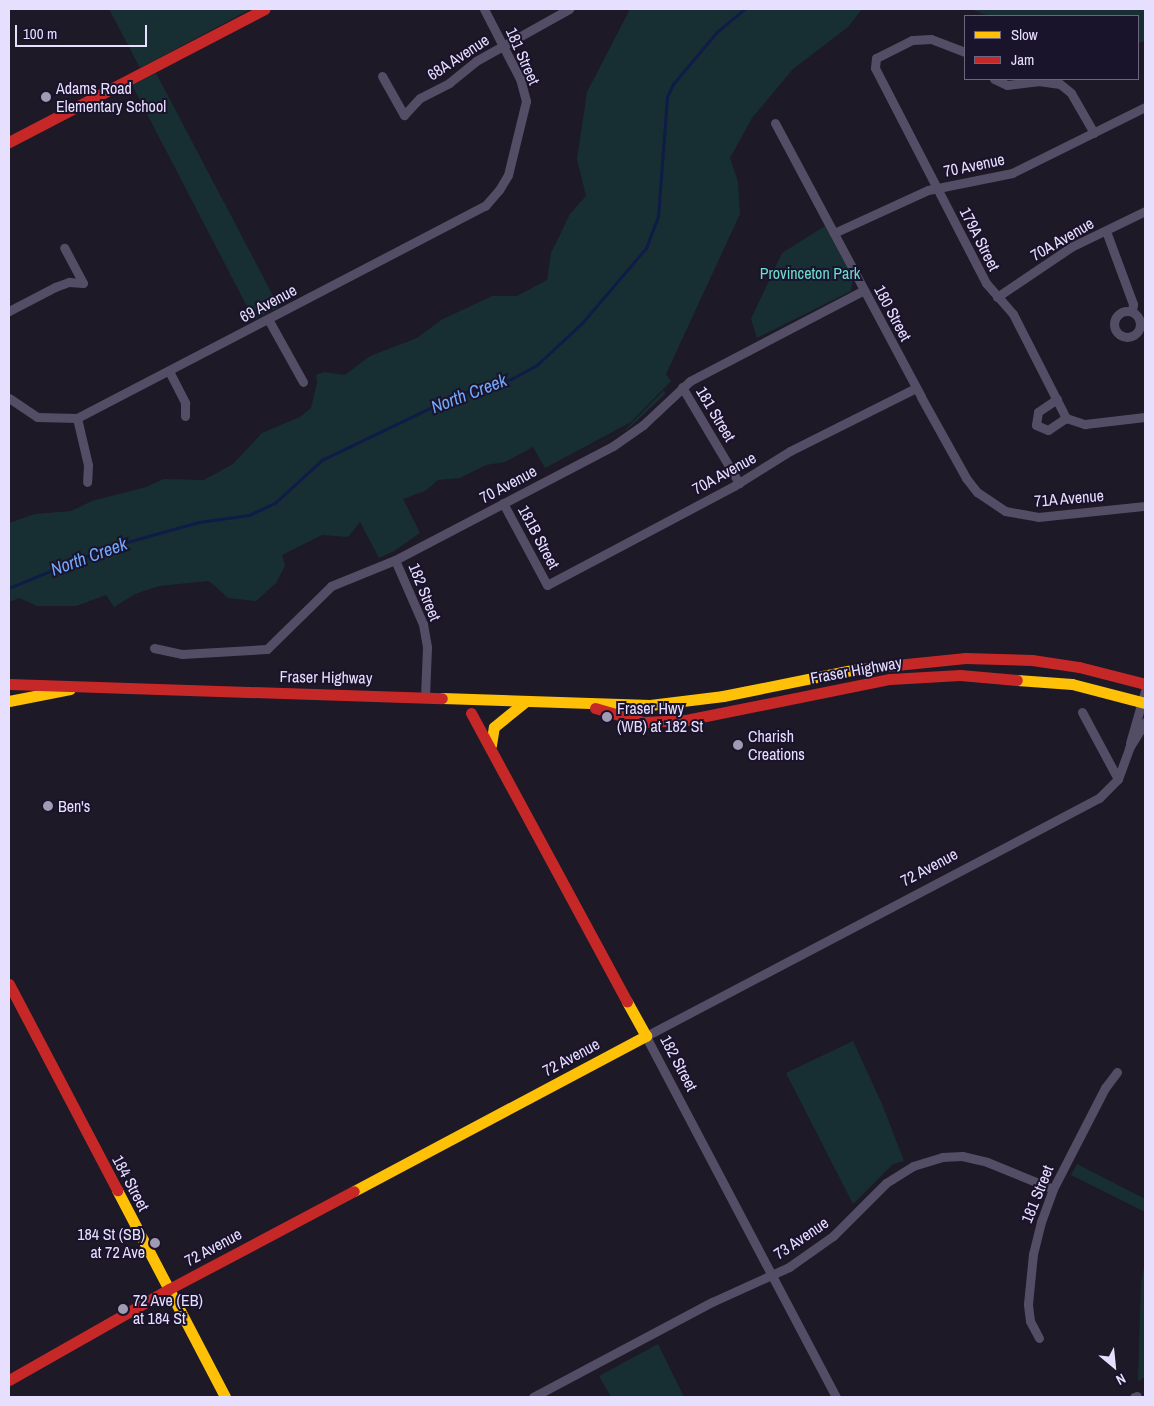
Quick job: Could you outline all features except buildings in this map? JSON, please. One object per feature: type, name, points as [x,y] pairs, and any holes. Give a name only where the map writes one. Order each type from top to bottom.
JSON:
[{"type":"main road","points":[[9,142],[265,9]]},
{"type":"main road","name":"Fraser Highway","points":[[9,684],[425,696],[575,703],[678,703],[880,664],[946,658],[1032,660],[1078,667],[1145,684]]},
{"type":"main road","name":"Fraser Highway","points":[[575,703],[643,722],[686,720],[890,679],[960,675],[1064,683],[1144,699]]},
{"type":"main road","name":"Fraser Highway","points":[[9,701],[29,700],[75,687]]},
{"type":"main road","points":[[491,745],[494,727],[505,715],[526,701]]},
{"type":"main road","name":"182 Street","points":[[471,713],[491,745],[646,1036]]},
{"type":"main road","name":"184 Street","points":[[11,991],[225,1397]]},
{"type":"main road","name":"72 Avenue","points":[[9,1380],[169,1289],[646,1036]]},
{"type":"street","name":"181 Street","points":[[484,9],[520,79],[526,100],[508,176]]},
{"type":"street","name":"68A Avenue","points":[[382,76],[404,115],[420,98],[504,46],[569,9]]},
{"type":"street","name":"179A Street","points":[[964,52],[931,39],[912,40],[876,58],[875,68],[986,283],[1013,314],[1066,418]]},
{"type":"street","points":[[996,80],[1007,85],[1038,81],[1060,84],[1071,93],[1094,134]]},
{"type":"street","name":"70 Avenue","points":[[834,233],[936,188],[1012,173],[1094,134],[1145,107]]},
{"type":"street","name":"180 Street","points":[[775,123],[957,463]]},
{"type":"street","name":"69 Avenue","points":[[9,398],[26,411],[48,419],[77,418],[476,211],[493,198],[508,176]]},
{"type":"street","name":"70A Avenue","points":[[997,297],[1071,247],[1145,211]]},
{"type":"street","points":[[1106,231],[1133,304],[1132,311]]},
{"type":"street","points":[[9,311],[55,287],[69,282],[83,283],[64,248]]},
{"type":"street","name":"70 Avenue","points":[[154,648],[182,654],[267,648],[331,586],[395,560],[630,436],[682,387],[864,290]]},
{"type":"street","points":[[268,320],[303,382]]},
{"type":"street","points":[[168,371],[185,403],[185,416]]},
{"type":"street","name":"181 Street","points":[[682,387],[738,483]]},
{"type":"street","name":"70A Avenue","points":[[548,585],[738,483],[790,452],[916,388]]},
{"type":"street","points":[[1057,399],[1038,412],[1036,425],[1048,430],[1066,418],[1085,424],[1145,417]]},
{"type":"street","points":[[77,418],[88,465],[87,482]]},
{"type":"street","name":"71A Avenue","points":[[957,463],[982,496],[1021,516],[1038,518],[1145,506]]},
{"type":"street","name":"181B Street","points":[[503,503],[548,585]]},
{"type":"street","name":"182 Street","points":[[395,560],[423,624],[427,647],[425,696]]},
{"type":"street","name":"72 Avenue","points":[[646,1036],[1099,798],[1118,779],[1144,699]]},
{"type":"street","points":[[1082,712],[1118,779]]},
{"type":"street","name":"72 Avenue","points":[[1129,748],[1145,722]]},
{"type":"street","name":"182 Street","points":[[646,1036],[836,1397]]},
{"type":"street","name":"181 Street","points":[[1040,1338],[1030,1321],[1030,1271],[1036,1238],[1053,1189],[1105,1088],[1117,1072]]},
{"type":"street","name":"73 Avenue","points":[[533,1397],[712,1302],[789,1267],[824,1242],[896,1175],[931,1159],[952,1156],[979,1160],[1053,1189]]},
{"type":"green space","points":[[109,9],[251,9],[140,68]]},
{"type":"green space","points":[[630,9],[862,9],[848,27],[793,69],[752,118],[730,158],[738,182],[740,214],[666,374],[671,381],[631,422],[545,468],[533,447],[505,462],[486,465],[460,478],[438,480],[425,491],[403,499],[420,533],[394,551],[379,558],[360,522],[348,537],[322,535],[282,555],[285,566],[276,583],[256,601],[228,598],[209,581],[159,586],[135,594],[114,607],[106,595],[76,606],[37,606],[19,598],[9,602],[9,523],[35,514],[71,511],[92,501],[146,487],[164,479],[204,480],[233,464],[262,433],[300,417],[311,408],[317,383],[316,375],[324,372],[345,375],[370,356],[417,338],[441,320],[492,296],[517,296],[547,280],[551,253],[570,214],[586,196],[577,159],[587,92]]},
{"type":"green space","points":[[970,9],[1145,9],[1145,41],[1139,43],[1139,15],[986,15]]},
{"type":"green space","points":[[156,73],[279,307],[254,320],[132,85]]},
{"type":"green space","name":"Provinceton Park","points":[[825,226],[853,279],[851,291],[757,338],[751,319],[782,253]]},
{"type":"green space","points":[[664,390],[665,394],[629,428],[547,472],[626,429]]},
{"type":"green space","points":[[853,1041],[882,1104],[904,1161],[893,1164],[853,1204],[786,1073]]},
{"type":"green space","points":[[1077,1164],[1145,1199],[1145,1212],[1071,1175]]},
{"type":"green space","points":[[1145,1260],[1145,1377],[1138,1381],[1141,1284]]},
{"type":"green space","points":[[658,1344],[684,1397],[611,1397],[599,1376]]},
{"type":"waterway","name":"North Creek","points":[[9,588],[109,547],[199,522],[249,515],[275,503],[322,460],[459,394],[511,379],[537,365],[582,323],[646,248],[658,217],[667,97],[673,84],[717,32],[744,9]]},
{"type":"traffic: slow","points":[[442,698],[650,705],[723,696],[857,669]]},
{"type":"traffic: slow","points":[[1017,680],[1072,684],[1145,703]]},
{"type":"traffic: slow","points":[[9,701],[70,689]]},
{"type":"traffic: slow","points":[[491,745],[494,727],[526,701]]},
{"type":"traffic: slow","points":[[354,1191],[646,1036],[627,1002]]},
{"type":"traffic: slow","points":[[117,1190],[225,1397]]},
{"type":"traffic: jam","points":[[9,142],[265,9]]},
{"type":"traffic: jam","points":[[857,669],[965,658],[1032,660],[1079,667],[1145,684]]},
{"type":"traffic: jam","points":[[595,708],[643,722],[686,720],[890,679],[960,675],[1017,680]]},
{"type":"traffic: jam","points":[[9,684],[442,698]]},
{"type":"traffic: jam","points":[[471,713],[627,1002]]},
{"type":"traffic: jam","points":[[9,984],[117,1190]]},
{"type":"traffic: jam","points":[[9,1380],[169,1289],[354,1191]]},
{"type":"place","name":"Adams Road Elementary School","points":[[46,97]]},
{"type":"place","name":"Fraser Hwy (WB) at 182 St","points":[[607,717]]},
{"type":"place","name":"Charish Creations","points":[[738,745]]},
{"type":"place","name":"Ben's","points":[[48,806]]},
{"type":"place","name":"184 St (SB) at 72 Ave","points":[[155,1243]]},
{"type":"place","name":"72 Ave (EB) at 184 St","points":[[123,1309]]}]
